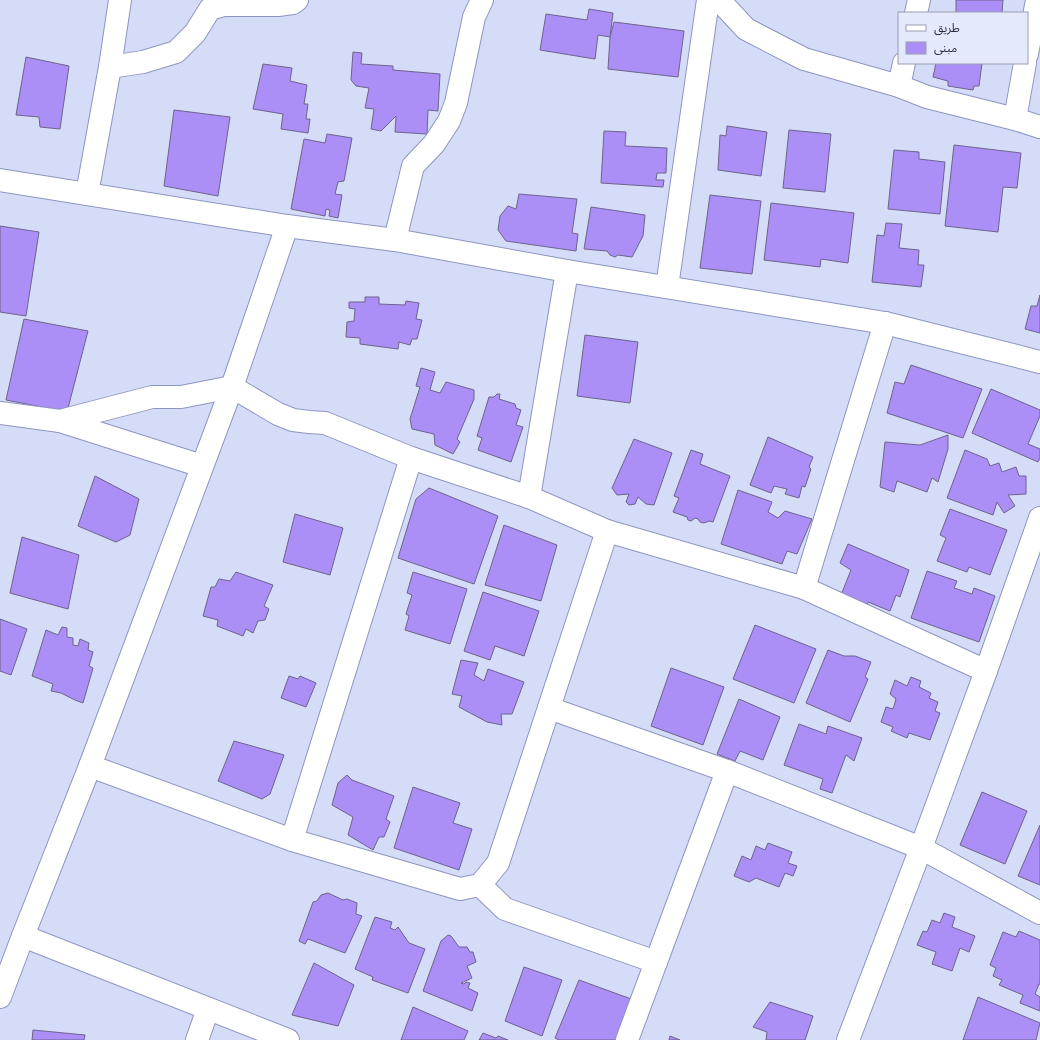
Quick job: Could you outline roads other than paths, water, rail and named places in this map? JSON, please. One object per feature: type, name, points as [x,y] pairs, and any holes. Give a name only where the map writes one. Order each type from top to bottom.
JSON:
[{"type":"street","points":[[87,194],[110,67],[120,0]]},
{"type":"street","points":[[110,67],[143,62],[176,52],[195,33],[210,9],[224,5],[278,6],[293,3],[297,0]]},
{"type":"street","points":[[395,240],[413,166],[434,144],[449,121],[456,103],[474,17],[482,0]]},
{"type":"street","points":[[667,287],[708,0]]},
{"type":"street","points":[[719,0],[746,29],[804,59],[899,86],[927,97],[1040,127]]},
{"type":"street","points":[[916,12],[918,0]]},
{"type":"street","points":[[1028,49],[1037,0]]},
{"type":"street","points":[[899,86],[904,64]]},
{"type":"street","points":[[1014,119],[1025,64]]},
{"type":"street","points":[[0,180],[287,226],[395,240],[567,271],[885,323],[1040,362]]},
{"type":"street","points":[[0,997],[8,952],[23,936],[90,766],[232,387],[287,226]]},
{"type":"street","points":[[529,497],[567,271]]},
{"type":"street","points":[[804,588],[885,323]]},
{"type":"street","points":[[60,421],[152,397],[181,397],[232,387],[278,414],[293,420],[325,423],[411,458],[529,497],[607,530],[804,588],[986,671]]},
{"type":"street","points":[[0,413],[60,421],[202,466]]},
{"type":"street","points":[[292,840],[411,458]]},
{"type":"street","points":[[848,1040],[921,848],[1040,518]]},
{"type":"street","points":[[90,766],[292,840],[460,889],[480,885],[498,863],[607,530]]},
{"type":"street","points":[[549,708],[727,771],[921,848],[1040,913]]},
{"type":"street","points":[[628,1040],[727,771]]},
{"type":"street","points":[[480,885],[505,909],[656,962]]},
{"type":"street","points":[[23,936],[288,1040]]},
{"type":"street","points":[[197,1040],[208,1009]]}]
